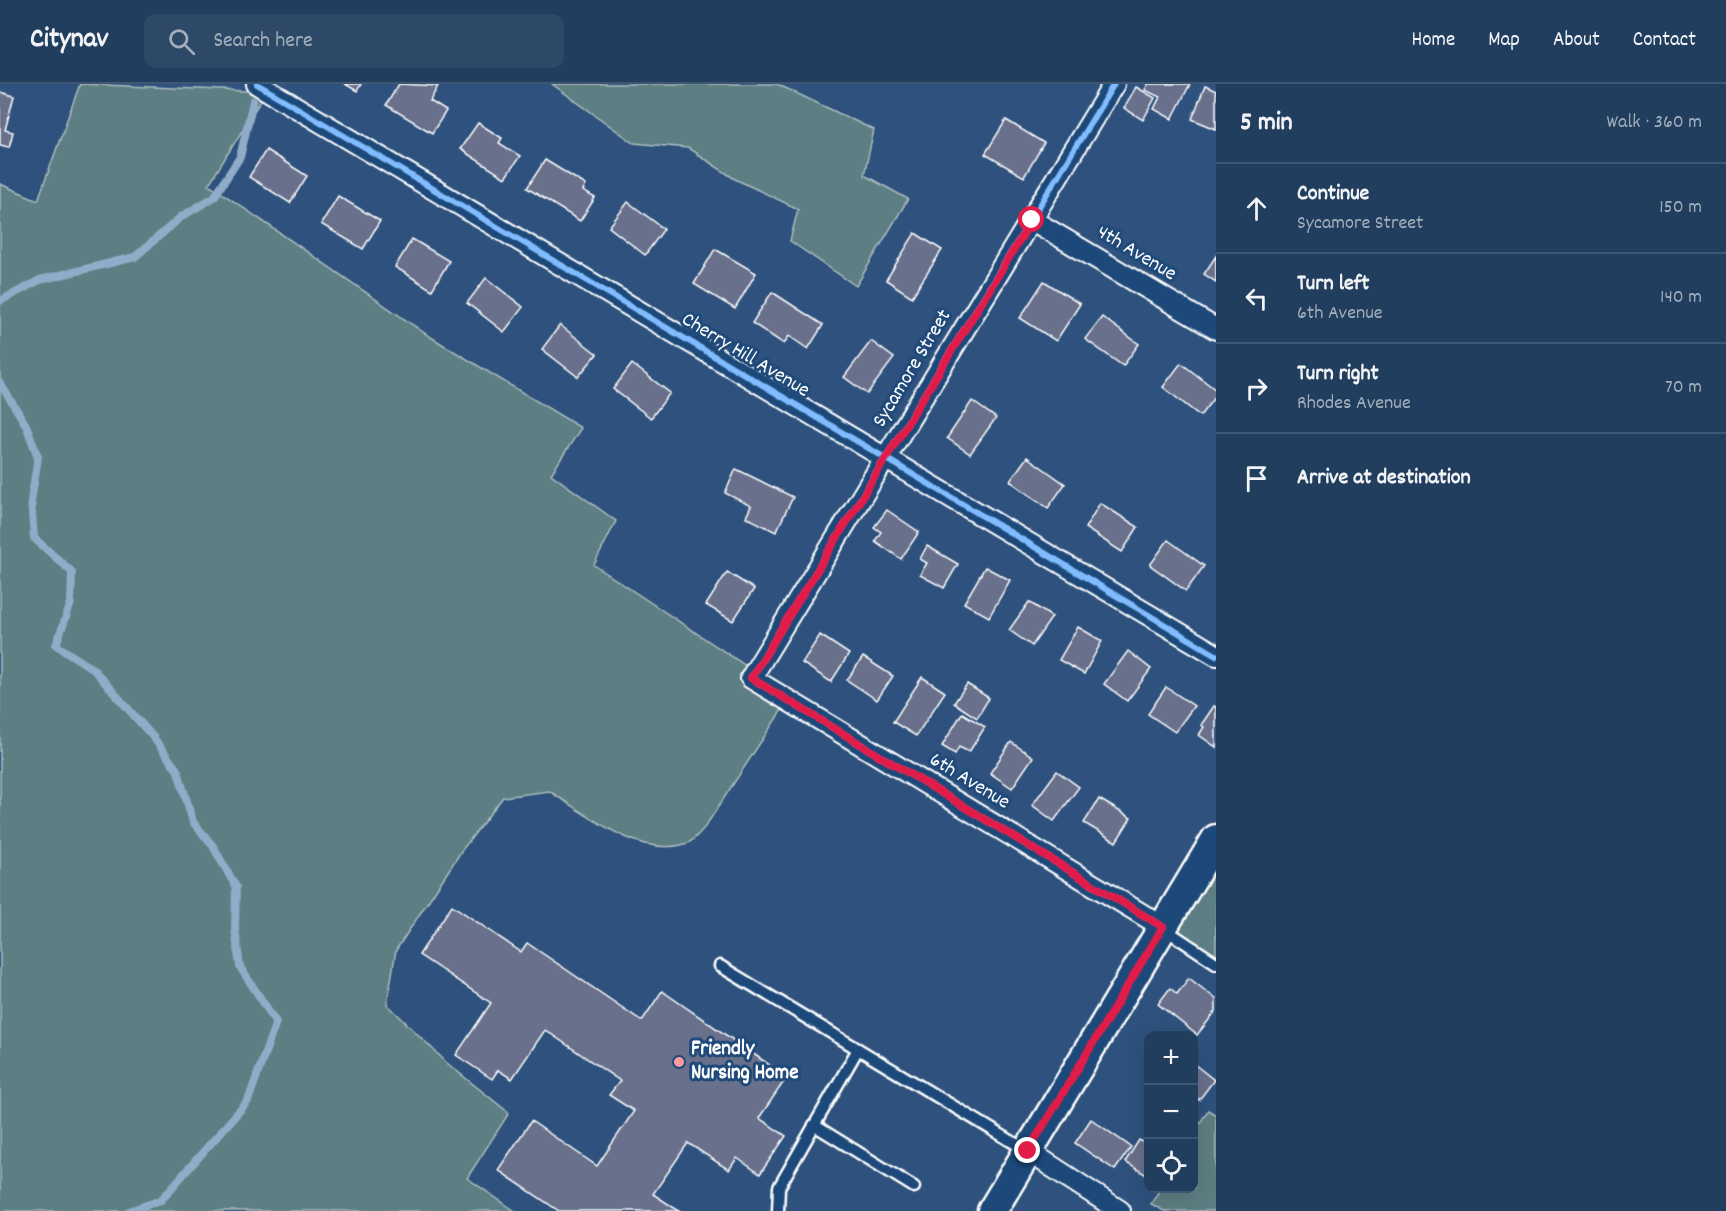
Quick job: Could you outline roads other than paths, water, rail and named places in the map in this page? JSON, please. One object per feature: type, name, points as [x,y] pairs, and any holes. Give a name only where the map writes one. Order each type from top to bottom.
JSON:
[{"type":"street","name":"Cherry Hill Avenue","points":[[257,84],[1216,655]]},
{"type":"street","name":"Sycamore Street","points":[[751,678],[887,460],[1114,84]]},
{"type":"street","name":"4th Avenue","points":[[1032,220],[1216,329]]},
{"type":"street","name":"6th Avenue","points":[[751,678],[1163,927]]},
{"type":"street","points":[[992,1211],[1216,839]]},
{"type":"street","points":[[1028,1151],[1120,1211]]},
{"type":"lane","points":[[1163,927],[1216,963]]},
{"type":"lane","points":[[720,966],[1028,1151]]},
{"type":"lane","points":[[780,1210],[778,1187],[858,1049]]},
{"type":"lane","points":[[814,1125],[914,1187]]},
{"type":"waterway","points":[[0,301],[40,280],[135,257],[181,217],[214,197],[240,157],[253,101]]},
{"type":"waterway","points":[[0,383],[26,425],[38,457],[31,501],[34,538],[72,572],[71,603],[56,645],[93,669],[153,737],[178,771],[193,822],[213,846],[236,887],[235,928],[240,967],[276,1022],[248,1101],[161,1200],[129,1211]]},
{"type":"place","name":"Friendly Nursing Home","points":[[679,1062]]}]
